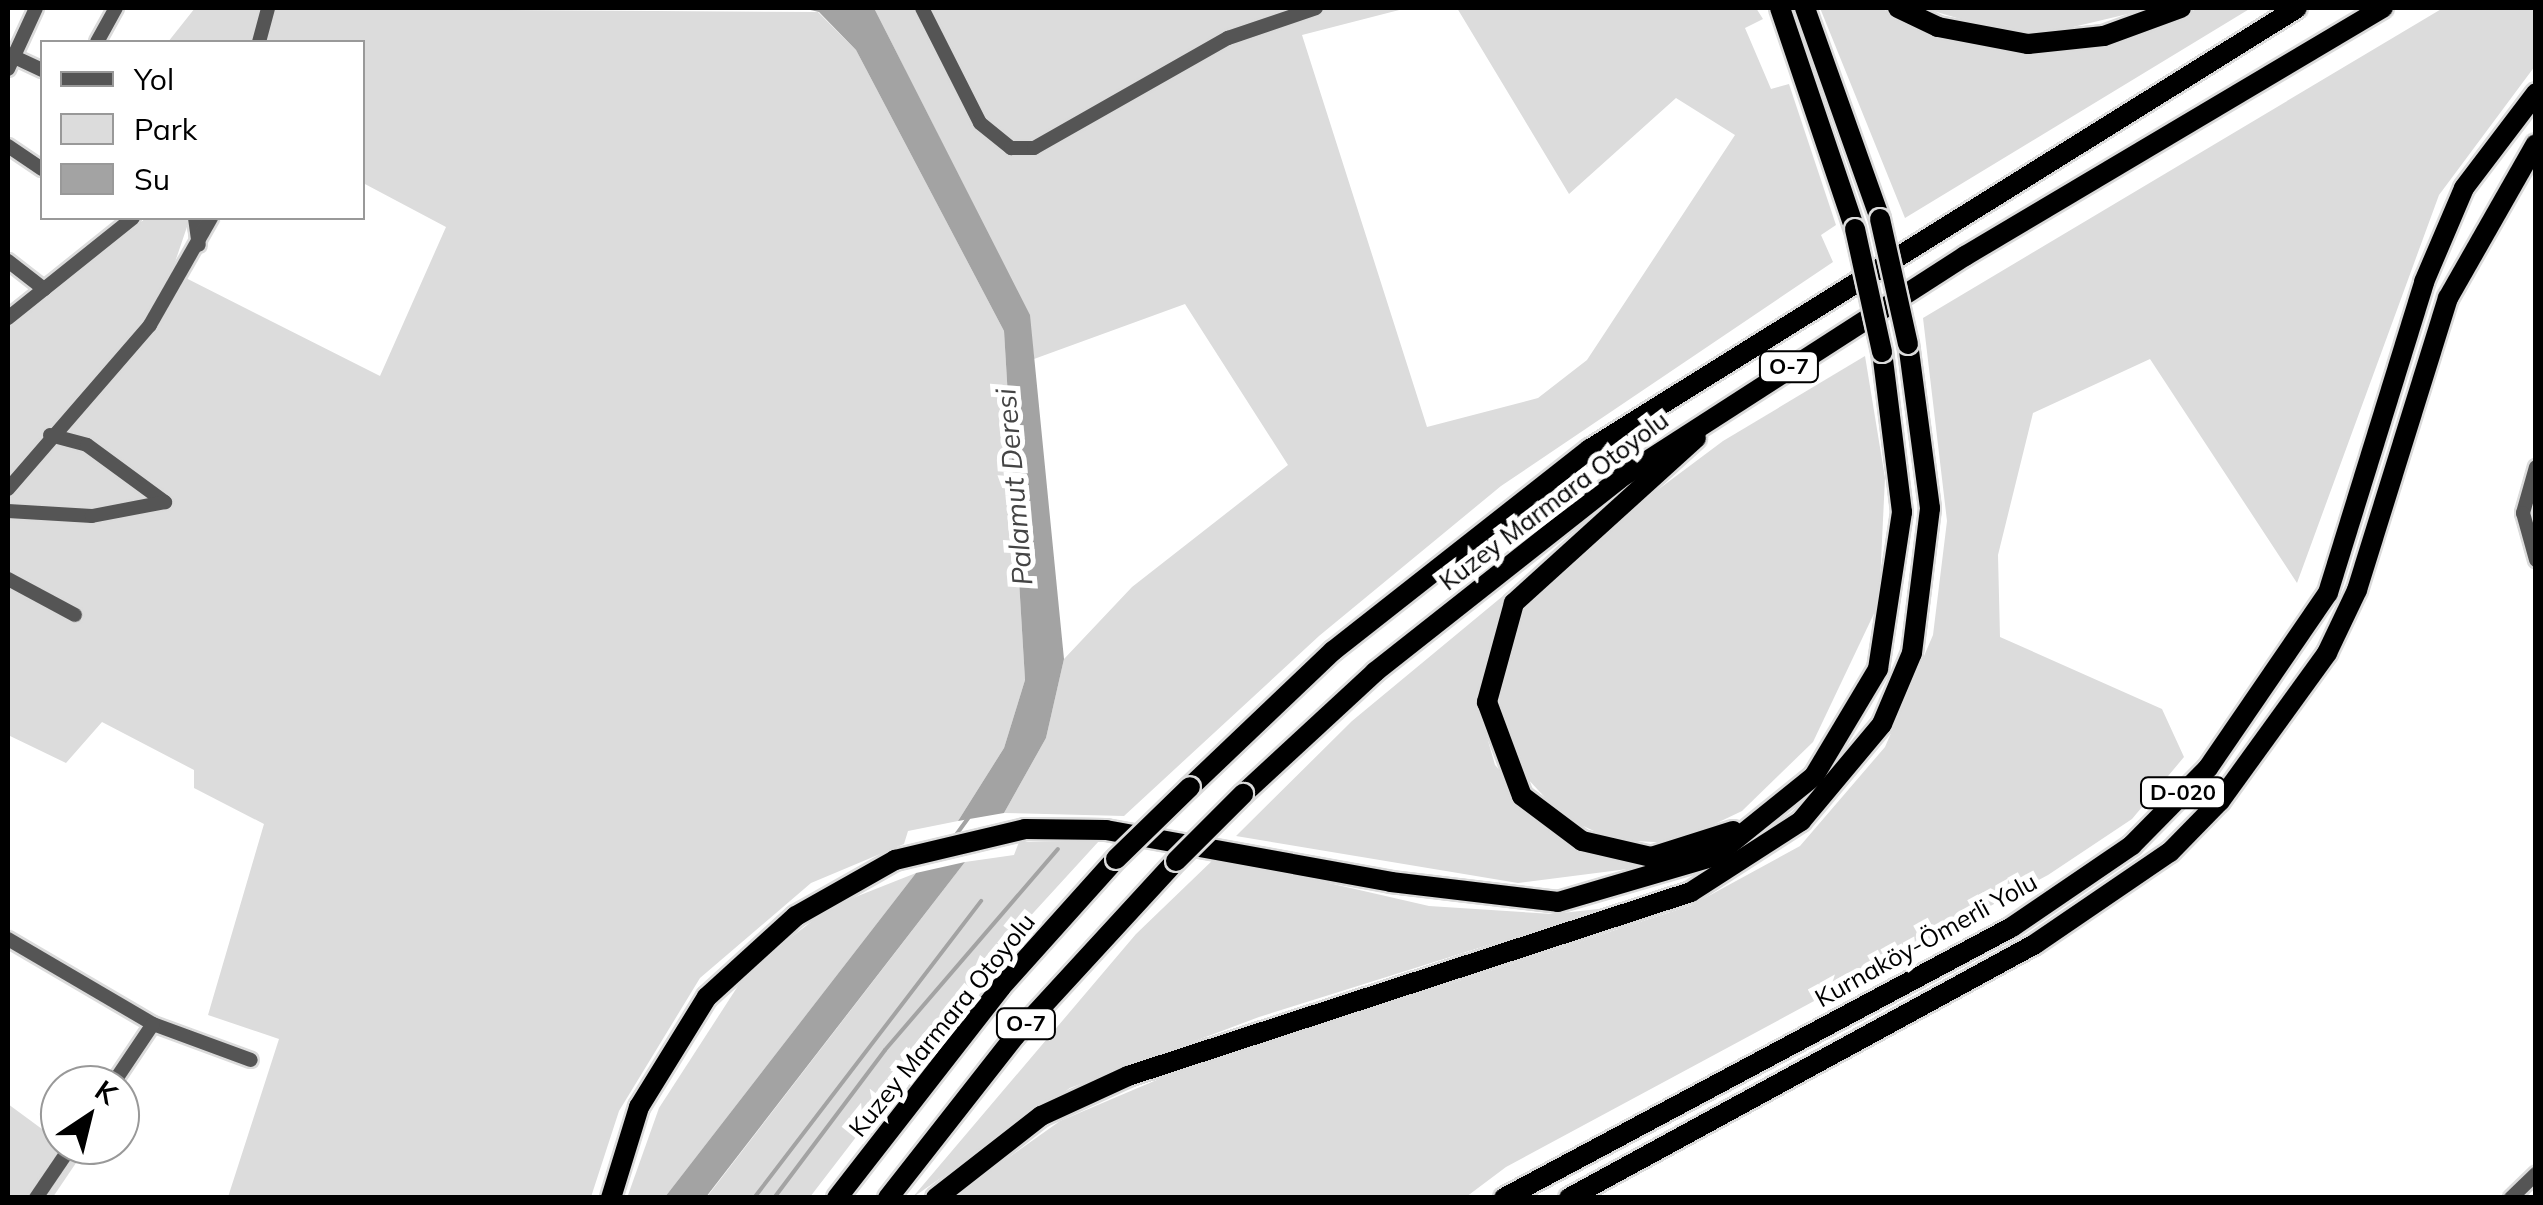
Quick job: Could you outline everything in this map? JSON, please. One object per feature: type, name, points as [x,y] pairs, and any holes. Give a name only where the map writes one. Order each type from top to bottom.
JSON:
[{"type":"highway","points":[[1768,8],[1801,62]]},
{"type":"highway","points":[[611,1198],[639,1107],[707,997],[796,916],[896,860],[1025,829],[1106,830],[1392,882],[1558,902],[1716,856],[1788,802],[1847,727],[1891,628],[1902,512],[1882,352],[1855,229],[1780,8]]},
{"type":"highway","points":[[936,1198],[1041,1116],[1128,1076],[1691,892],[1802,822],[1882,724],[1912,653],[1930,508],[1908,344],[1880,219],[1806,8]]},
{"type":"highway","points":[[1898,8],[1938,27],[2028,44],[2104,36],[2181,8]]},
{"type":"highway","name":"Kuzey Marmara Otoyolu","points":[[837,1198],[1000,987],[1116,859],[1333,651],[1590,449],[2297,8]]},
{"type":"highway","name":"Kuzey Marmara Otoyolu","points":[[888,1198],[1015,1036],[1176,861],[1243,794],[1493,575],[1747,391],[2383,8]]},
{"type":"highway","name":"Kurnaköy-Ömerli Yolu","points":[[1504,1198],[2012,927],[2132,845],[2208,768],[2328,593],[2424,282],[2464,188],[2536,93]]},
{"type":"highway","name":"D-020","points":[[1569,1198],[2035,944],[2170,852],[2220,801],[2327,652],[2357,590],[2448,298],[2536,144]]},
{"type":"highway","points":[[1747,391],[1514,603],[1487,702],[1522,796],[1606,851],[1691,849],[1788,802]]},
{"type":"street","points":[[36,8],[10,60],[40,69]]},
{"type":"street","points":[[98,40],[116,8]]},
{"type":"street","points":[[260,40],[268,8]]},
{"type":"street","points":[[922,8],[980,123],[1003,145],[1034,148],[1228,38],[1316,8]]},
{"type":"street","points":[[8,146],[40,168]]},
{"type":"street","points":[[100,220],[110,231]]},
{"type":"street","points":[[8,318],[110,231],[130,220]]},
{"type":"street","points":[[195,220],[199,246]]},
{"type":"street","points":[[8,489],[50,435],[150,325],[199,246],[210,220]]},
{"type":"street","points":[[8,261],[44,288]]},
{"type":"street","points":[[8,511],[92,516],[165,502],[87,445],[50,435]]},
{"type":"street","points":[[2536,467],[2523,513],[2536,560]]},
{"type":"street","points":[[8,579],[75,615]]},
{"type":"street","points":[[8,938],[153,1024],[251,1060]]},
{"type":"street","points":[[125,1065],[153,1024]]},
{"type":"street","points":[[36,1198],[58,1165]]},
{"type":"street","points":[[2512,1198],[2536,1174]]},
{"type":"green space","points":[[195,8],[818,12],[856,50],[1004,331],[1025,680],[1004,748],[958,821],[908,831],[904,844],[811,883],[700,978],[619,1111],[591,1197],[228,1197],[279,1039],[208,1015],[264,824],[194,788],[194,770],[102,722],[66,763],[8,735],[8,328],[143,220],[189,220],[172,271],[380,376],[446,227],[365,184],[365,40],[170,40]]},
{"type":"green space","points":[[874,8],[1407,8],[1302,35],[1427,427],[1538,398],[1587,360],[1735,135],[1676,98],[1569,194],[1457,8],[1756,8],[1763,19],[1745,28],[1771,89],[1789,84],[1836,225],[1821,235],[1833,262],[1501,486],[1319,636],[1124,816],[1004,813],[1046,738],[1064,659],[1132,587],[1288,465],[1185,304],[1034,359],[1029,315]]},
{"type":"green space","points":[[1820,8],[1880,8],[1953,40],[2022,51],[2089,48],[2200,8],[2251,8],[1905,218]]},
{"type":"green space","points":[[1923,8],[2153,8],[2052,32],[2001,31]]},
{"type":"green space","points":[[2443,8],[2535,8],[2535,66],[2439,195],[2297,583],[2150,359],[2033,413],[1998,555],[2000,637],[2162,709],[2184,757],[2132,819],[2048,875],[1506,1167],[1466,1197],[953,1197],[1060,1121],[1166,1076],[1692,905],[1800,846],[1885,747],[1933,635],[1947,521],[1923,318]]},
{"type":"green space","points":[[1865,356],[1885,478],[1879,603],[1813,742],[1742,811],[1675,843],[1614,840],[1563,817],[1526,777],[1503,730],[1498,700],[1521,611],[1604,530],[1723,441]]},
{"type":"green space","points":[[1521,581],[1483,670],[1481,716],[1495,765],[1560,839],[1623,863],[1659,865],[1518,883],[1236,836],[1352,721]]},
{"type":"green space","points":[[1099,841],[1002,947],[810,1197],[706,1198],[965,862],[1014,855],[1019,842]]},
{"type":"green space","points":[[1216,857],[1429,906],[1553,914],[1607,908],[1259,1017],[1070,1088],[912,1198],[1136,934]]},
{"type":"green space","points":[[916,873],[665,1197],[627,1198],[659,1108],[747,972],[830,907]]},
{"type":"green space","points":[[8,1104],[40,1128],[40,1165],[75,1165],[53,1197],[8,1197]]},
{"type":"water","points":[[802,8],[874,8],[1030,315],[1064,659],[1046,738],[1004,813],[958,821],[1004,748],[1025,680],[1004,331],[856,50],[819,12]]},
{"type":"water","points":[[965,862],[706,1197],[665,1197],[916,873]]},
{"type":"waterway","name":"Palamut Deresi","points":[[953,839],[968,818]]},
{"type":"waterway","points":[[774,1198],[885,1050],[1058,849]]},
{"type":"waterway","points":[[754,1198],[981,901]]}]
